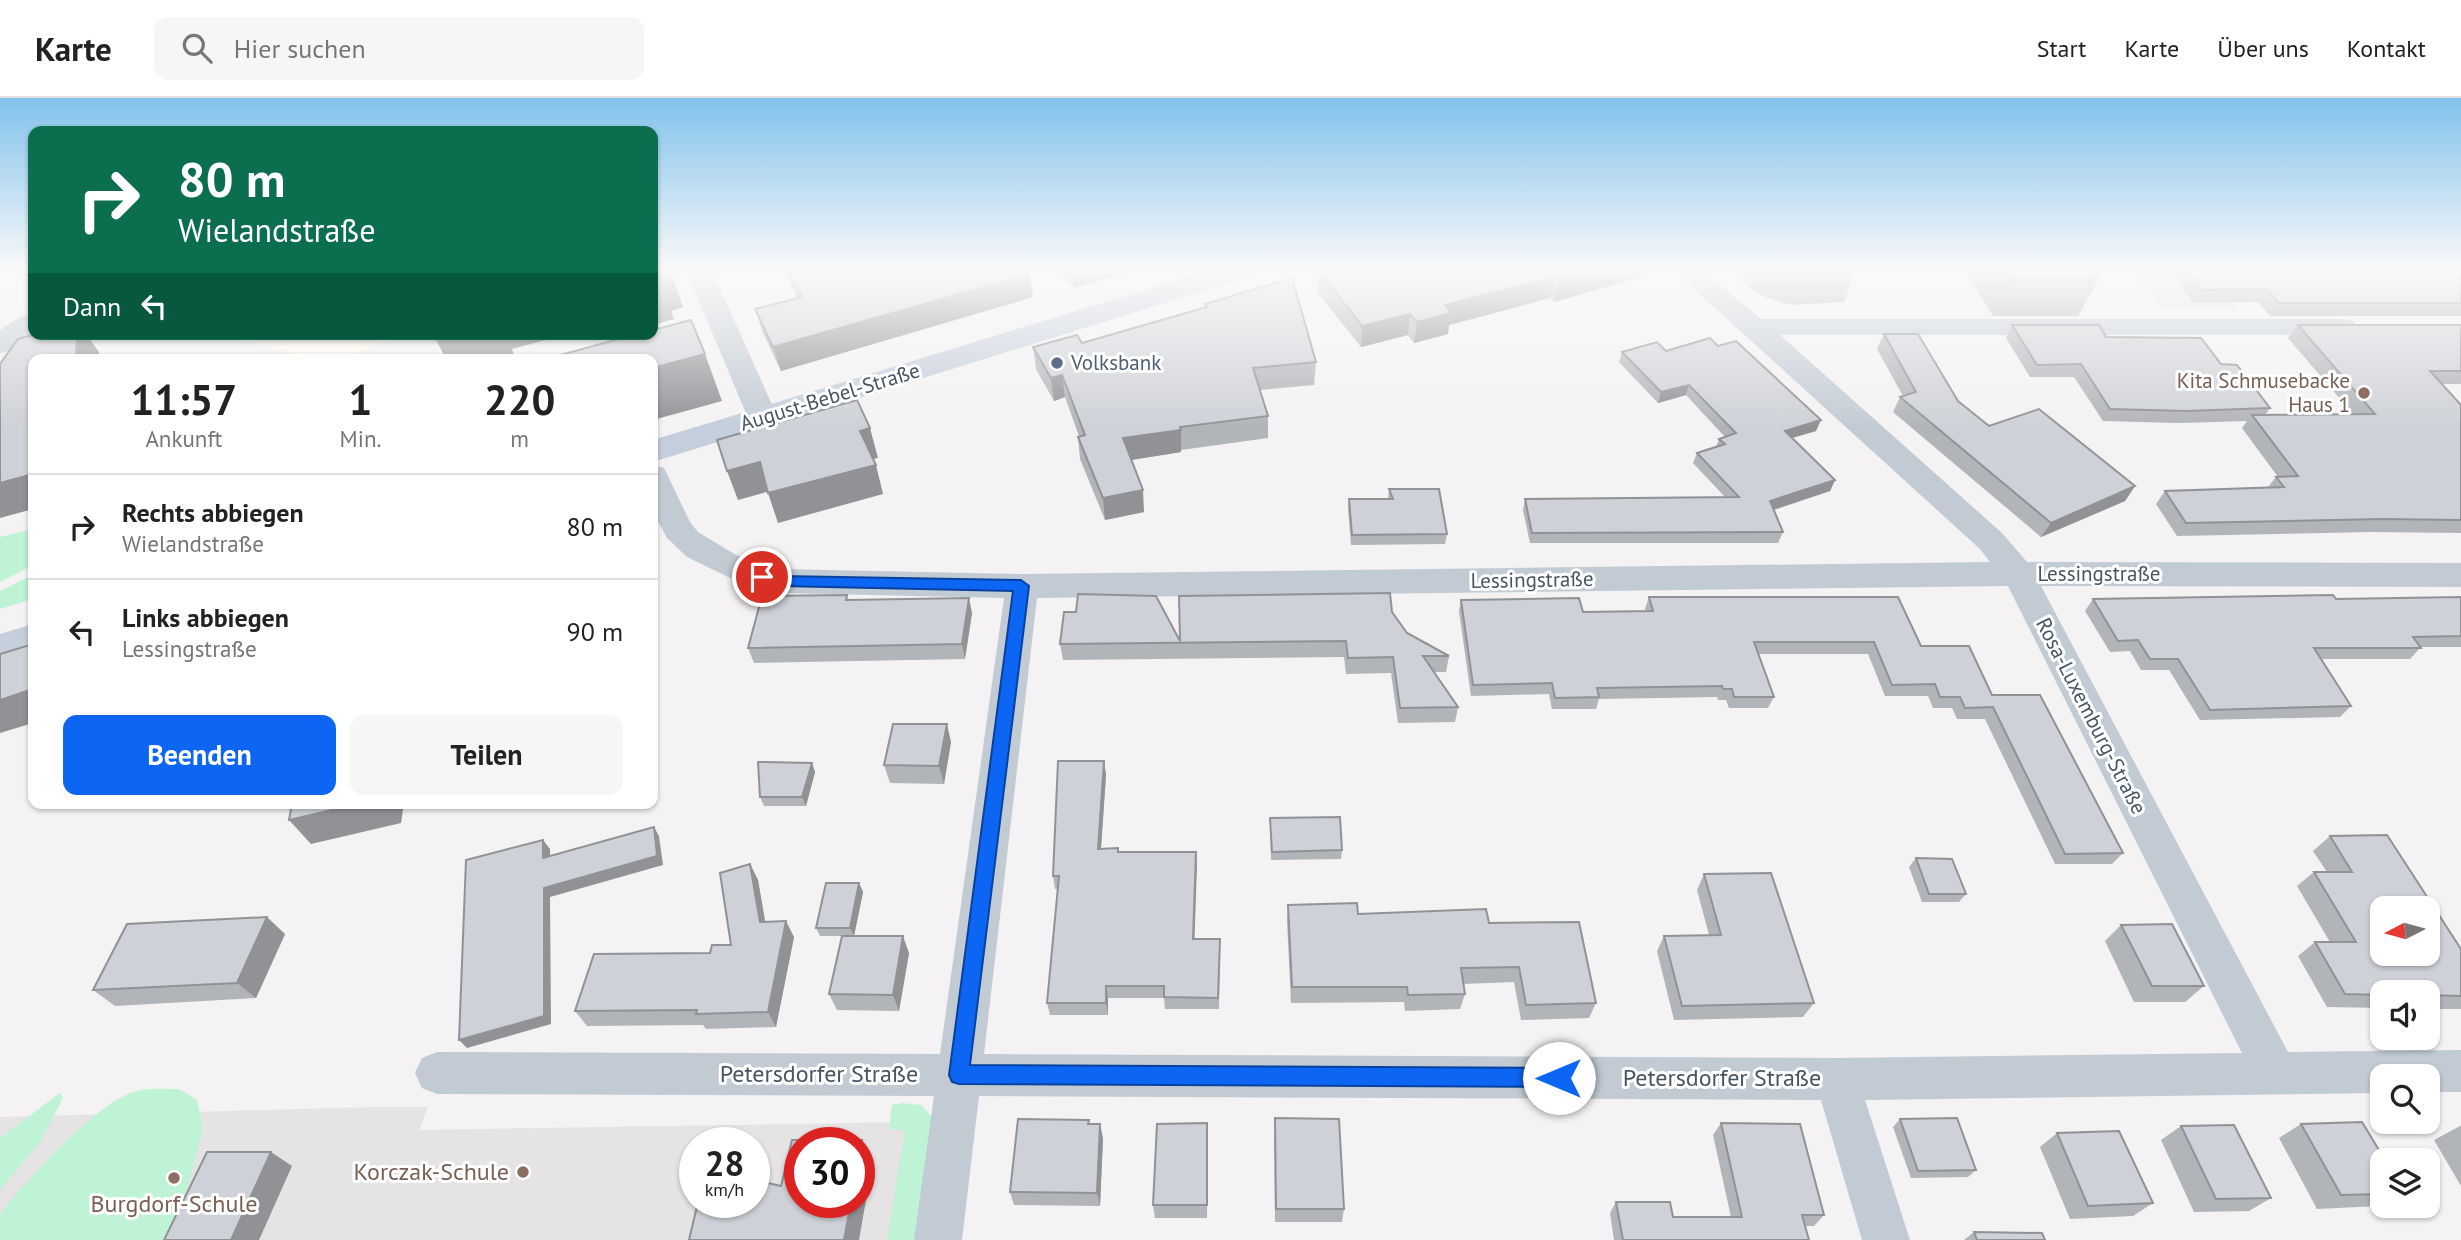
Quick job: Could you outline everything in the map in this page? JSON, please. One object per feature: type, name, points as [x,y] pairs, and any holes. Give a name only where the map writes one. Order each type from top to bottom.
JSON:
[{"type":"main road","name":"August-Bebel-Straße","points":[[658,450],[1076,321]]},
{"type":"main road","points":[[0,648],[28,640]]},
{"type":"street","points":[[721,321],[763,418]]},
{"type":"street","name":"Rosa-Luxemburg-Straße","points":[[1748,321],[1991,541],[2018,574],[2276,1074]]},
{"type":"street","points":[[0,344],[28,325]]},
{"type":"street","points":[[1755,327],[2367,327]]},
{"type":"street","name":"Lessingstraße","points":[[658,486],[679,532],[711,557],[743,572],[780,581],[1021,586],[2018,574],[2461,575]]},
{"type":"street","points":[[938,1240],[1021,586]]},
{"type":"street","name":"Petersdorfer Straße","points":[[437,1073],[1837,1079],[2461,1071]]},
{"type":"street","points":[[1837,1079],[1886,1240]]},
{"type":"shaded area","points":[[242,340],[390,340],[352,354],[297,354]]},
{"type":"shaded area","points":[[428,1107],[419,1130],[910,1122],[894,1240],[0,1240],[0,1117]]},
{"type":"green space","points":[[28,530],[28,568],[0,582],[0,537]]},
{"type":"green space","points":[[28,577],[28,601],[0,609],[0,591]]},
{"type":"green space","points":[[146,1089],[179,1089],[197,1100],[203,1129],[188,1185],[164,1240],[0,1240],[0,1214],[28,1181],[85,1124],[124,1096]]},
{"type":"green space","points":[[60,1093],[63,1098],[40,1142],[0,1190],[0,1138]]},
{"type":"green space","points":[[892,1105],[921,1105],[932,1117],[923,1240],[887,1240],[905,1130],[889,1129]]},
{"type":"building","points":[[692,321],[705,354],[658,367],[658,354],[564,354],[615,340],[658,340],[658,329]]},
{"type":"building","points":[[761,321],[864,321],[773,347]]},
{"type":"building","points":[[1157,321],[1304,321],[1316,362],[1253,368],[1268,416],[1180,427],[1181,430],[1123,438],[1143,490],[1103,498],[1078,437],[1085,435],[1062,375],[1051,378],[1033,347],[1077,335],[1082,343]]},
{"type":"building","points":[[1358,321],[1381,321],[1362,326]]},
{"type":"building","points":[[2012,325],[2099,325],[2106,337],[2201,338],[2221,364],[2237,365],[2270,408],[2187,411],[2110,409],[2081,364],[2037,365]]},
{"type":"building","points":[[2298,325],[2461,325],[2461,371],[2430,371],[2461,405],[2461,520],[2186,523],[2165,491],[2284,487],[2276,477],[2298,476],[2252,415],[2375,414]]},
{"type":"building","points":[[1884,334],[1918,334],[1958,401],[1989,426],[2039,409],[2135,486],[2051,523],[1900,397],[1916,392]]},
{"type":"building","points":[[28,336],[28,340],[77,340],[76,354],[28,354],[28,475],[0,483],[0,364],[18,339]]},
{"type":"building","points":[[1710,338],[1718,346],[1736,341],[1821,420],[1785,431],[1835,480],[1770,501],[1783,532],[1532,533],[1525,499],[1739,497],[1697,453],[1725,444],[1719,439],[1736,433],[1689,385],[1661,392],[1622,352],[1657,342],[1666,351]]},
{"type":"building","points":[[857,400],[870,428],[860,431],[876,465],[768,493],[760,462],[727,471],[717,440]]},
{"type":"building","points":[[1389,489],[1439,489],[1447,534],[1352,535],[1349,499],[1393,499]]},
{"type":"building","points":[[1390,593],[1392,612],[1407,633],[1449,656],[1423,656],[1458,707],[1400,708],[1393,657],[1348,658],[1346,641],[1060,644],[1064,612],[1076,612],[1078,594],[1156,596],[1180,641],[1179,596]]},
{"type":"building","points":[[847,595],[846,600],[969,598],[962,644],[748,648],[762,596]]},
{"type":"building","points":[[2333,595],[2336,599],[2461,597],[2461,636],[2413,637],[2421,648],[2314,648],[2351,706],[2210,710],[2178,659],[2150,659],[2138,640],[2118,641],[2093,599]]},
{"type":"building","points":[[1649,597],[1898,597],[1921,646],[1969,646],[1992,695],[2040,695],[2123,853],[2065,854],[1993,707],[1965,708],[1960,697],[1940,697],[1935,684],[1892,685],[1874,642],[1754,642],[1774,697],[1734,697],[1732,689],[1723,689],[1722,686],[1597,688],[1599,697],[1555,698],[1552,683],[1473,685],[1461,600],[1579,598],[1583,612],[1653,611]]},
{"type":"building","points":[[28,646],[28,691],[0,700],[0,654]]},
{"type":"building","points":[[893,724],[947,724],[939,766],[884,765]]},
{"type":"building","points":[[1058,761],[1104,761],[1098,849],[1118,848],[1118,852],[1196,852],[1193,939],[1220,939],[1218,998],[1164,997],[1164,986],[1106,986],[1106,1003],[1047,1003],[1059,876],[1053,876]]},
{"type":"building","points":[[758,762],[812,763],[802,797],[760,797]]},
{"type":"building","points":[[291,809],[336,809],[289,820]]},
{"type":"building","points":[[1340,817],[1342,850],[1272,852],[1270,818]]},
{"type":"building","points":[[654,827],[657,856],[544,888],[544,1016],[459,1040],[466,860],[543,840],[543,858]]},
{"type":"building","points":[[2387,835],[2427,896],[2370,896],[2370,966],[2440,966],[2440,917],[2461,949],[2461,996],[2440,995],[2440,980],[2370,980],[2370,995],[2345,994],[2315,942],[2356,942],[2314,872],[2352,872],[2330,836]]},
{"type":"building","points":[[1916,858],[1952,859],[1966,894],[1929,894]]},
{"type":"building","points":[[750,864],[760,922],[786,921],[768,1012],[696,1014],[697,1010],[575,1011],[594,954],[710,953],[712,945],[731,945],[720,873]]},
{"type":"building","points":[[1771,873],[1814,1003],[1682,1006],[1664,936],[1721,935],[1704,874]]},
{"type":"building","points":[[826,883],[859,883],[850,928],[816,928]]},
{"type":"building","points":[[1357,903],[1358,914],[1486,909],[1489,923],[1579,922],[1596,1003],[1526,1005],[1519,967],[1461,968],[1465,994],[1408,995],[1407,987],[1292,987],[1288,905]]},
{"type":"building","points":[[267,917],[237,983],[93,990],[127,924]]},
{"type":"building","points":[[2172,924],[2204,986],[2152,986],[2121,925]]},
{"type":"building","points":[[842,936],[903,936],[893,995],[829,994]]},
{"type":"building","points":[[1275,1118],[1339,1119],[1344,1209],[1276,1209]]},
{"type":"building","points":[[1957,1118],[1976,1170],[1918,1171],[1900,1119]]},
{"type":"building","points":[[1018,1119],[1089,1120],[1088,1124],[1100,1124],[1097,1193],[1010,1192]]},
{"type":"building","points":[[2362,1122],[2378,1148],[2370,1148],[2370,1194],[2341,1195],[2301,1124]]},
{"type":"building","points":[[1207,1123],[1207,1205],[1153,1205],[1157,1124]]},
{"type":"building","points":[[1721,1123],[1800,1124],[1824,1215],[1802,1215],[1809,1240],[1623,1240],[1616,1202],[1670,1202],[1673,1217],[1742,1217]]},
{"type":"building","points":[[2234,1125],[2271,1198],[2216,1199],[2181,1126]]},
{"type":"building","points":[[2119,1131],[2153,1203],[2088,1206],[2057,1133]]},
{"type":"building","points":[[207,1152],[271,1152],[231,1240],[164,1240]]},
{"type":"building","points":[[784,1173],[784,1218],[848,1218],[844,1240],[689,1240],[694,1218],[770,1218],[770,1184],[781,1186]]},
{"type":"building","points":[[1974,1232],[2042,1233],[2045,1240],[1977,1240]]},
{"type":"place","name":"Volksbank","points":[[1057,363]]},
{"type":"place","name":"Kita Schmusebacke Haus 1","points":[[2364,393]]},
{"type":"place","name":"Korczak-Schule","points":[[523,1172]]},
{"type":"place","name":"Burgdorf-Schule","points":[[174,1178]]},
{"type":"route","points":[[762,577],[780,581],[1021,586],[959,1075],[1559,1078]]}]
